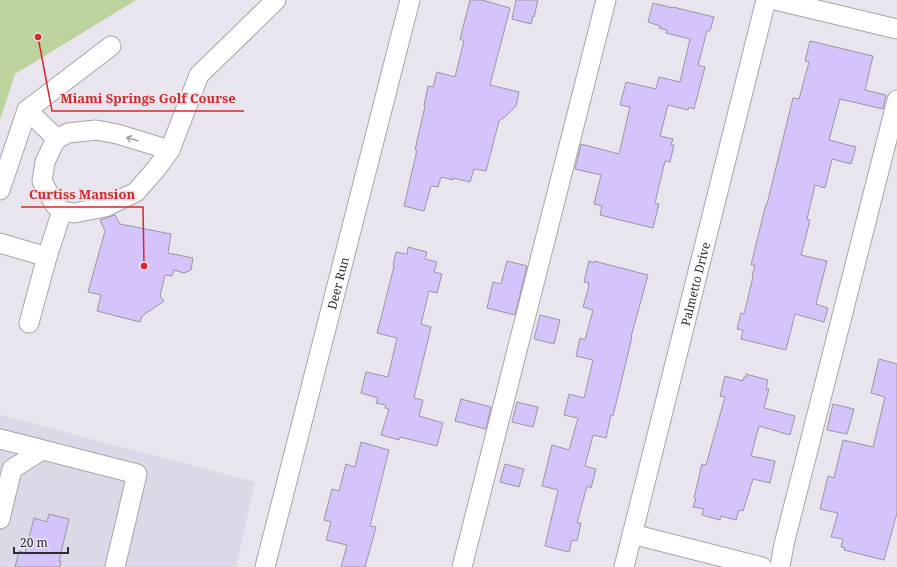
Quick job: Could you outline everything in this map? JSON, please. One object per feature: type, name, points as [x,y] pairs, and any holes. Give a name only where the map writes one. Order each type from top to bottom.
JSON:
[{"type":"street","points":[[170,150],[117,134],[96,130],[68,133],[57,139],[53,145],[45,162],[42,181],[55,205],[62,211],[74,213],[105,207],[136,192],[156,170],[170,150],[199,75],[276,0]]},
{"type":"street","name":"Deer Run","points":[[264,567],[410,0]]},
{"type":"street","points":[[462,567],[606,0]]},
{"type":"street","name":"Palmetto Drive","points":[[624,567],[766,0]]},
{"type":"street","points":[[775,0],[897,29]]},
{"type":"street","points":[[0,190],[27,110],[111,46]]},
{"type":"street","points":[[780,567],[786,537],[897,100]]},
{"type":"street","points":[[27,110],[57,139]]},
{"type":"street","points":[[29,323],[47,257],[62,211]]},
{"type":"street","points":[[0,243],[47,257]]},
{"type":"street","points":[[0,439],[137,474],[115,567]]},
{"type":"street","points":[[0,519],[12,469],[42,450]]},
{"type":"street","points":[[632,534],[762,567]]},
{"type":"shaded area","points":[[0,415],[255,482],[236,567],[0,567]]},
{"type":"green space","points":[[0,0],[136,0],[15,74],[0,120]]},
{"type":"building","points":[[470,0],[482,0],[510,8],[490,85],[519,92],[516,106],[499,121],[486,171],[474,169],[470,182],[441,177],[438,187],[431,186],[424,211],[404,206],[417,150],[415,150],[428,86],[433,87],[437,72],[455,77],[464,41],[460,39]]},
{"type":"building","points":[[516,0],[538,0],[531,24],[512,19]]},
{"type":"building","points":[[653,3],[714,17],[710,31],[707,31],[698,65],[705,67],[694,109],[689,107],[688,110],[668,105],[660,136],[673,139],[671,145],[674,145],[670,162],[665,161],[655,203],[659,204],[653,228],[600,215],[602,206],[594,204],[601,175],[575,169],[581,144],[619,154],[630,107],[620,105],[626,82],[656,89],[659,77],[680,82],[690,39],[666,33],[667,30],[659,28],[660,26],[648,22]]},
{"type":"building","points":[[810,41],[873,56],[865,90],[886,95],[883,109],[840,99],[829,140],[856,147],[851,164],[832,159],[825,188],[815,185],[807,219],[810,220],[801,255],[827,261],[816,304],[828,308],[824,322],[795,314],[786,350],[741,339],[743,330],[737,329],[741,313],[744,314],[753,277],[755,265],[751,265],[793,98],[799,99],[809,62],[805,61]]},
{"type":"building","points":[[115,215],[120,224],[171,234],[168,253],[193,258],[191,270],[184,273],[174,270],[172,276],[165,275],[160,296],[164,301],[142,316],[140,322],[97,311],[101,295],[88,292],[105,231],[100,220]]},
{"type":"building","points":[[408,247],[427,252],[425,259],[437,262],[434,272],[442,274],[437,293],[429,291],[421,324],[431,327],[414,398],[423,400],[419,416],[443,423],[437,446],[400,437],[399,440],[381,435],[389,409],[385,408],[386,405],[376,403],[378,398],[361,393],[366,372],[388,377],[397,338],[377,333],[394,266],[396,252],[407,254]]},
{"type":"building","points":[[507,261],[527,266],[515,315],[487,308],[493,282],[501,284]]},
{"type":"building","points":[[589,261],[648,275],[631,337],[613,416],[611,415],[606,438],[593,435],[585,466],[596,469],[591,488],[587,486],[577,523],[581,523],[577,541],[572,540],[569,552],[545,546],[558,490],[542,486],[552,445],[569,450],[578,418],[564,415],[569,394],[584,398],[593,360],[576,356],[580,338],[585,340],[593,310],[583,307],[589,286],[589,283],[584,282]]},
{"type":"building","points":[[540,315],[560,320],[554,344],[534,339]]},
{"type":"building","points":[[879,359],[897,364],[897,513],[884,560],[844,550],[845,548],[841,547],[843,539],[831,537],[838,513],[820,509],[828,476],[834,478],[843,440],[873,447],[885,397],[871,393]]},
{"type":"building","points":[[746,374],[768,380],[766,389],[769,389],[764,408],[795,416],[790,435],[759,426],[751,456],[775,461],[770,483],[753,479],[743,511],[739,510],[736,520],[721,516],[720,520],[702,515],[704,509],[693,507],[696,498],[694,498],[702,464],[706,465],[725,397],[720,396],[725,376],[743,381],[744,377],[746,378]]},
{"type":"building","points":[[461,399],[491,407],[486,429],[455,421]]},
{"type":"building","points":[[517,402],[538,407],[533,427],[512,422]]},
{"type":"building","points":[[833,404],[854,409],[847,434],[827,430]]},
{"type":"building","points":[[361,442],[389,450],[370,526],[376,527],[365,567],[341,567],[347,545],[326,540],[331,522],[324,520],[332,489],[339,491],[346,464],[355,467]]},
{"type":"building","points":[[505,464],[524,469],[519,487],[500,482]]},
{"type":"building","points":[[49,514],[69,519],[59,561],[61,561],[60,567],[15,567],[19,551],[25,553],[34,518],[47,522]]},
{"type":"place","name":"Miami Springs Golf Course","points":[[38,37]]},
{"type":"place","name":"Curtiss Mansion","points":[[144,266]]}]
